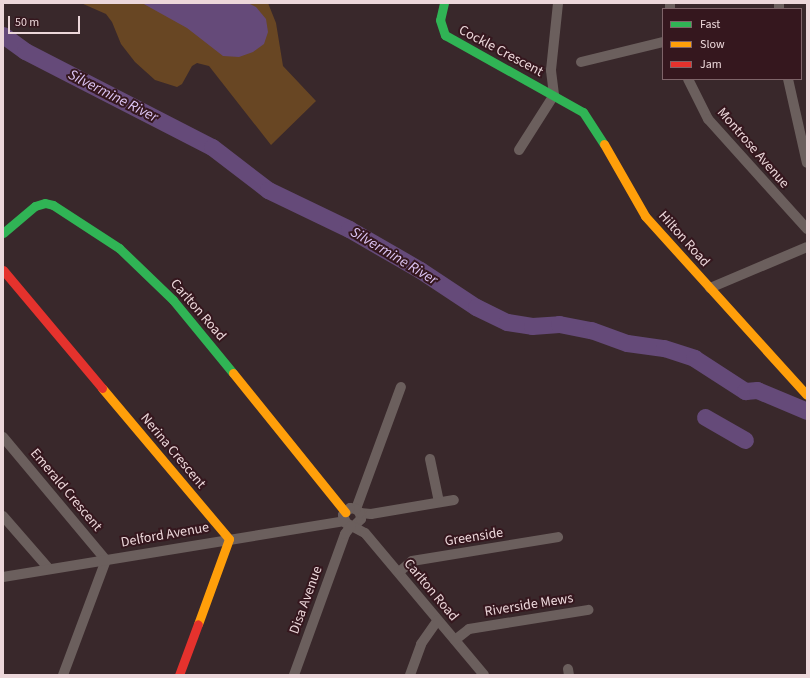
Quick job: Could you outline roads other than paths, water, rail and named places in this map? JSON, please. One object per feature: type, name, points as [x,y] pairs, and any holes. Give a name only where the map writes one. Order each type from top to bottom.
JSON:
[{"type":"street","name":"Cockle Crescent","points":[[444,3],[440,20],[445,35],[554,95]]},
{"type":"street","points":[[519,150],[554,95],[550,70],[558,3]]},
{"type":"street","points":[[581,62],[662,42]]},
{"type":"street","name":"Montrose Avenue","points":[[688,80],[708,119],[807,229]]},
{"type":"street","points":[[788,80],[807,163]]},
{"type":"street","name":"Hilton Road","points":[[554,95],[575,106],[591,121],[642,213],[807,395]]},
{"type":"street","name":"Carlton Road","points":[[3,232],[35,206],[44,203],[53,205],[119,248],[173,300],[484,675]]},
{"type":"street","points":[[710,288],[807,247]]},
{"type":"street","name":"Nerina Crescent","points":[[3,270],[229,539]]},
{"type":"street","name":"Disa Avenue","points":[[294,675],[351,516],[401,387]]},
{"type":"street","name":"Emerald Crescent","points":[[3,437],[106,560]]},
{"type":"street","points":[[430,459],[439,502]]},
{"type":"street","name":"Delford Avenue","points":[[3,577],[229,539],[331,521],[351,516],[454,500]]},
{"type":"street","points":[[3,516],[49,569]]},
{"type":"street","name":"Greenside","points":[[399,572],[412,562],[558,537]]},
{"type":"street","points":[[179,675],[229,539]]},
{"type":"street","points":[[63,675],[106,560]]},
{"type":"street","name":"Riverside Mews","points":[[455,640],[469,629],[588,610]]},
{"type":"street","points":[[410,675],[421,644],[438,620]]},
{"type":"waterway","name":"Silvermine River","points":[[3,35],[25,51],[212,147],[268,190],[349,229],[420,270],[476,307],[507,322],[532,326],[559,324],[591,330],[627,343],[664,348],[694,358],[745,391],[757,390],[807,411]]},
{"type":"waterway","points":[[705,417],[745,440]]}]
